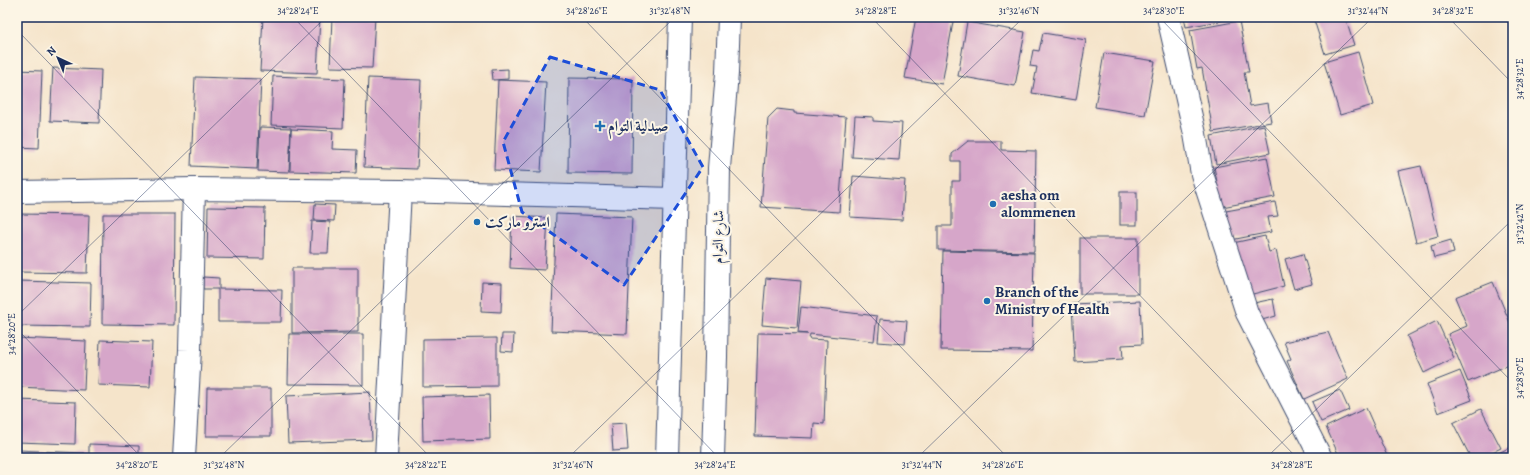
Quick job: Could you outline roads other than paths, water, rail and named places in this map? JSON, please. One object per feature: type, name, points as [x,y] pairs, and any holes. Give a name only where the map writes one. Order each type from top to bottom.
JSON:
[{"type":"street","points":[[667,458],[680,17]]},
{"type":"street","name":"شارع التوام","points":[[713,458],[719,168],[726,73],[728,17]]},
{"type":"street","points":[[1168,17],[1195,134],[1202,174],[1246,313],[1321,458]]},
{"type":"street","points":[[17,192],[194,189],[400,191],[674,199]]},
{"type":"street","points":[[184,458],[190,350],[194,189]]},
{"type":"street","points":[[386,458],[400,191]]},
{"type":"place","name":"صيدلية التوام","points":[[600,126]]},
{"type":"place","name":"aesha om alommenen","points":[[993,204]]},
{"type":"place","name":"استرو ماركت","points":[[477,222]]},
{"type":"place","name":"Branch of the Ministry of Health","points":[[987,301]]}]
